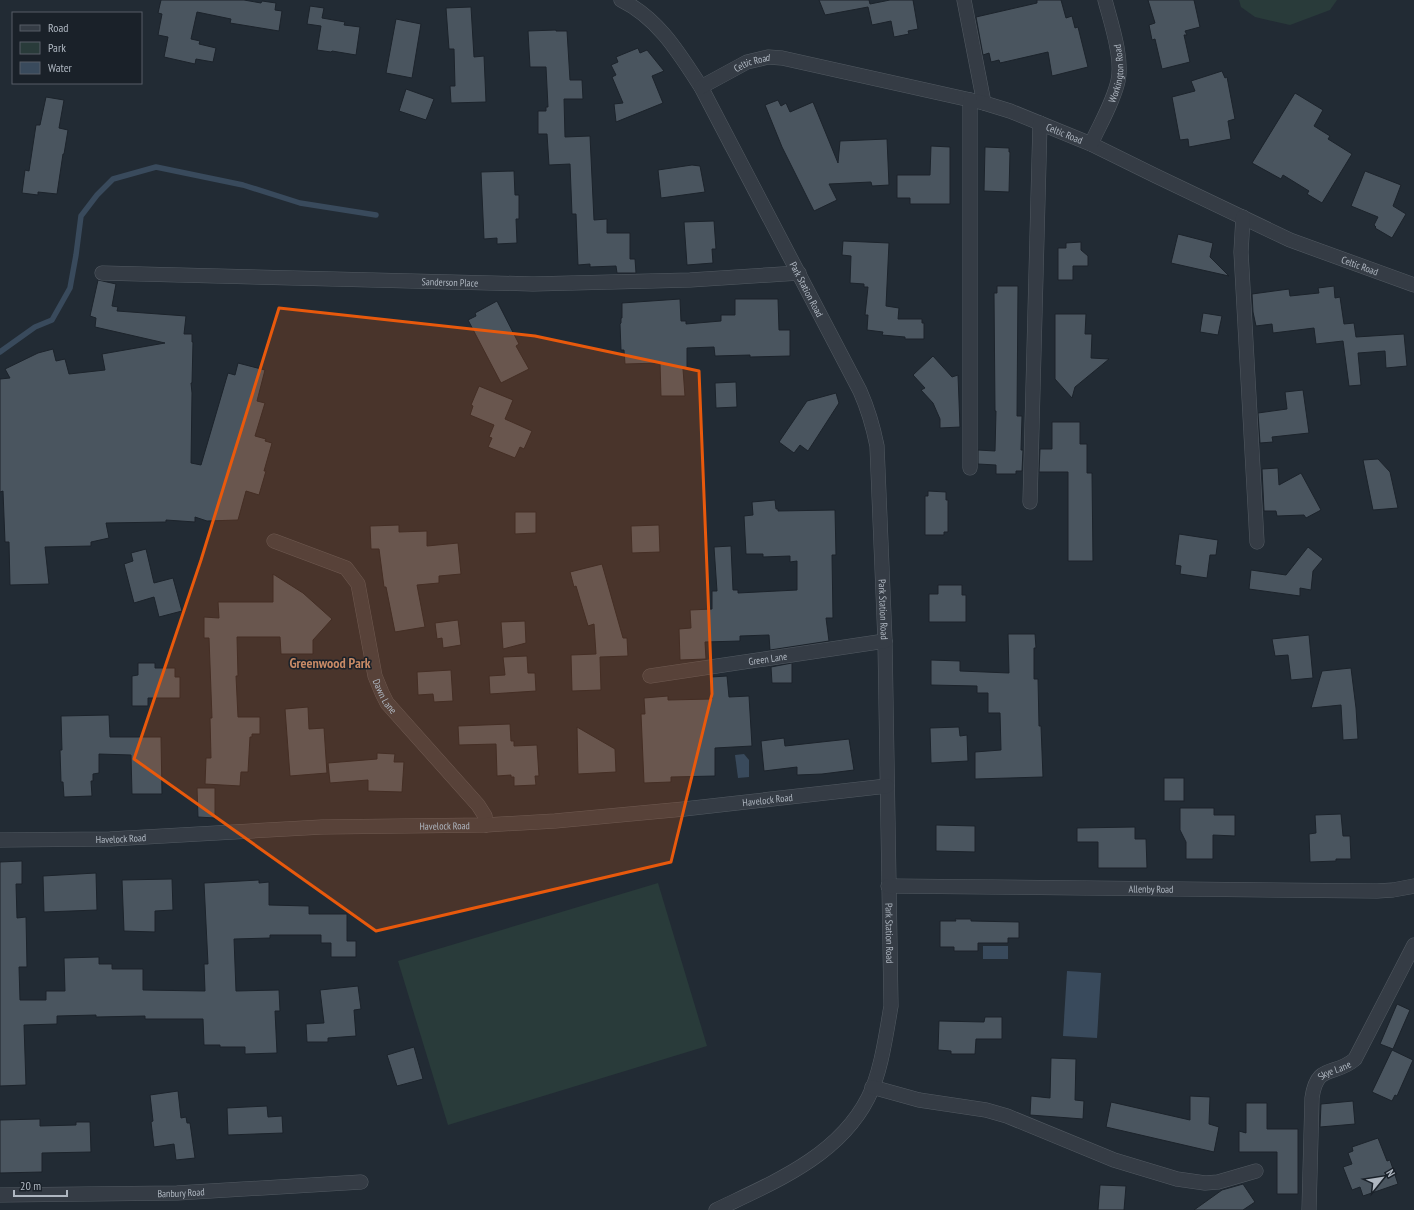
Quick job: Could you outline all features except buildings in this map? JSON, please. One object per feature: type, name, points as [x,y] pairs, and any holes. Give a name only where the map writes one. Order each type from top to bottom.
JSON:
[{"type":"street","name":"Park Station Road","points":[[621,0],[636,8],[659,28],[679,53],[701,86],[860,391],[874,429],[877,454],[885,641],[891,1006],[882,1054],[868,1099],[847,1129],[822,1152],[778,1181],[716,1210]]},
{"type":"street","points":[[964,0],[984,103]]},
{"type":"street","name":"Workington Road","points":[[1091,144],[1115,92],[1118,80],[1119,63],[1105,0]]},
{"type":"street","name":"Celtic Road","points":[[701,86],[747,62],[768,57],[782,58],[984,103],[1040,123],[1091,144],[1290,240],[1414,285]]},
{"type":"street","points":[[970,100],[970,468]]},
{"type":"street","points":[[1030,502],[1040,123]]},
{"type":"street","points":[[1243,217],[1240,252],[1256,542]]},
{"type":"street","name":"Sanderson Place","points":[[102,273],[533,284],[690,280],[798,273]]},
{"type":"street","name":"Dawn Lane","points":[[274,541],[346,568],[355,578],[358,584],[375,676],[387,703],[478,805],[485,816],[486,824]]},
{"type":"street","name":"Green Lane","points":[[650,676],[885,641]]},
{"type":"street","name":"Havelock Road","points":[[0,840],[110,839],[322,827],[486,824],[555,821],[662,811],[887,786]]},
{"type":"street","name":"Allenby Road","points":[[888,886],[1377,891],[1414,886]]},
{"type":"street","name":"Skye Lane","points":[[1309,1210],[1312,1098],[1316,1082],[1322,1074],[1345,1066],[1355,1059],[1414,945]]},
{"type":"street","points":[[872,1087],[919,1100],[986,1110],[1007,1116],[1114,1160],[1177,1179],[1205,1183],[1218,1182],[1256,1171]]},
{"type":"street","name":"Banbury Road","points":[[0,1195],[177,1192],[361,1182]]},
{"type":"highlighted area","points":[[279,308],[535,336],[699,371],[712,694],[671,862],[376,931],[134,759],[201,560]]},
{"type":"green space","points":[[1239,0],[1337,0],[1330,10],[1290,25],[1255,17],[1241,7]]},
{"type":"green space","points":[[658,883],[707,1046],[448,1125],[398,961]]},
{"type":"water","points":[[744,754],[749,760],[749,777],[738,778],[735,755]]},
{"type":"water","points":[[983,946],[1008,946],[1008,959],[983,959]]},
{"type":"water","points":[[1067,971],[1101,973],[1097,1038],[1063,1036]]},
{"type":"waterway","points":[[0,352],[35,327],[52,320],[70,288],[81,216],[97,195],[113,179],[156,167],[243,185],[300,203],[376,215]]},
{"type":"district","name":"Greenwood Park","points":[[330,663]]}]
